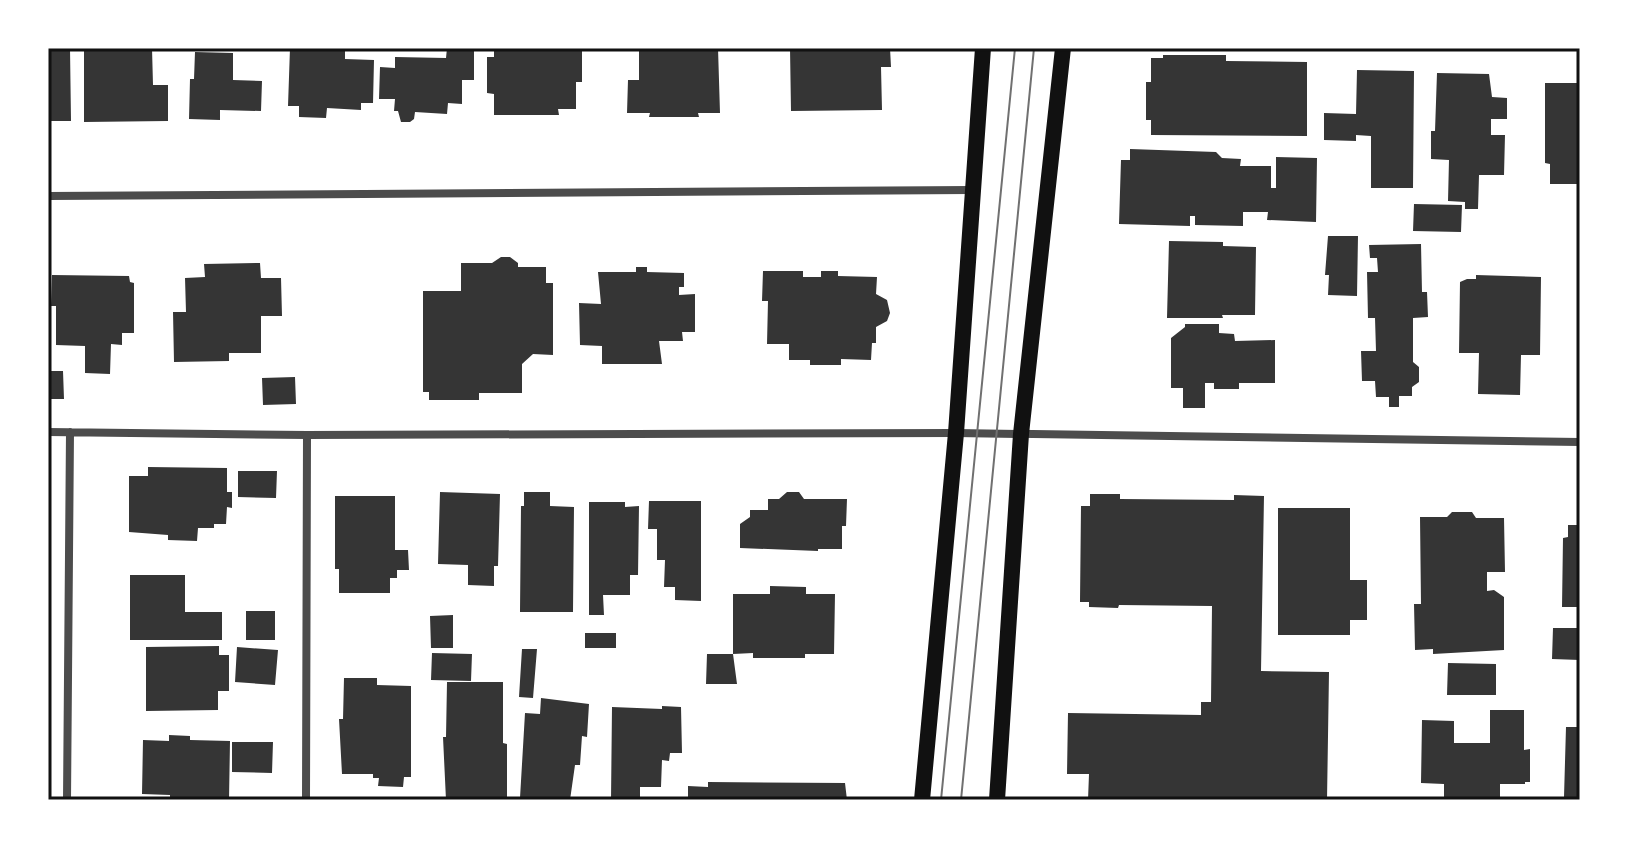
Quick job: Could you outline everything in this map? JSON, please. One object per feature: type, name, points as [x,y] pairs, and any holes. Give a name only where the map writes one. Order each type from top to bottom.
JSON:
[{"type":"main road","points":[[922,800],[956,433],[983,48]]},
{"type":"main road","points":[[997,800],[1021,434],[1063,48]]},
{"type":"street","points":[[48,196],[971,190]]},
{"type":"street","points":[[48,432],[307,435],[956,433],[1580,442]]},
{"type":"street","points":[[67,800],[70,432]]},
{"type":"street","points":[[306,800],[307,435]]},
{"type":"building","points":[[48,48],[70,48],[71,121],[48,121]]},
{"type":"building","points":[[84,48],[152,48],[153,85],[168,85],[168,121],[84,122]]},
{"type":"building","points":[[290,48],[345,48],[345,59],[374,60],[373,103],[361,103],[361,110],[327,108],[326,118],[299,117],[299,106],[288,106]]},
{"type":"building","points":[[447,48],[474,48],[474,80],[462,80],[462,104],[448,103],[447,114],[415,112],[410,122],[401,122],[398,111],[394,111],[395,99],[379,99],[380,67],[395,68],[395,57],[446,58]]},
{"type":"building","points":[[494,48],[582,48],[582,82],[576,82],[576,109],[558,109],[559,115],[494,115],[494,94],[487,93],[487,57],[494,57]]},
{"type":"building","points":[[639,48],[718,48],[720,113],[698,113],[699,117],[649,117],[650,113],[627,113],[628,80],[639,80]]},
{"type":"building","points":[[790,48],[890,48],[891,67],[881,67],[882,110],[791,111]]},
{"type":"building","points":[[195,52],[233,53],[233,80],[262,81],[261,111],[220,110],[220,120],[189,119],[190,79],[194,79]]},
{"type":"building","points":[[1163,55],[1226,55],[1226,61],[1307,62],[1307,136],[1151,135],[1151,120],[1146,120],[1146,82],[1151,82],[1151,58],[1163,58]]},
{"type":"building","points":[[1357,70],[1414,71],[1413,188],[1371,188],[1371,136],[1356,135],[1356,141],[1324,140],[1324,113],[1356,114]]},
{"type":"building","points":[[1437,73],[1489,74],[1492,97],[1507,98],[1507,119],[1491,119],[1491,135],[1505,135],[1504,175],[1479,175],[1478,209],[1465,209],[1465,202],[1448,201],[1449,160],[1431,159]]},
{"type":"building","points":[[1545,83],[1580,83],[1580,184],[1550,184],[1550,164],[1545,163]]},
{"type":"building","points":[[1130,149],[1216,152],[1222,158],[1241,159],[1240,166],[1271,166],[1271,188],[1276,188],[1276,157],[1317,158],[1316,222],[1267,220],[1268,212],[1243,212],[1243,226],[1195,225],[1195,216],[1190,216],[1190,226],[1119,224],[1121,160],[1130,160]]},
{"type":"building","points":[[1414,204],[1462,205],[1461,232],[1413,231]]},
{"type":"building","points":[[1328,236],[1358,236],[1357,296],[1328,295],[1329,275],[1325,275]]},
{"type":"building","points":[[1169,241],[1223,242],[1223,246],[1256,247],[1255,315],[1167,318]]},
{"type":"building","points":[[1421,244],[1422,292],[1427,292],[1428,317],[1413,318],[1413,362],[1419,367],[1419,382],[1412,387],[1412,396],[1399,396],[1399,407],[1389,407],[1389,397],[1376,397],[1375,381],[1362,381],[1361,351],[1376,351],[1375,318],[1368,318],[1367,272],[1378,272],[1377,258],[1370,258],[1369,245]]},
{"type":"building","points":[[501,257],[510,257],[518,263],[518,267],[546,267],[546,283],[553,283],[553,355],[533,354],[522,364],[522,393],[479,393],[479,400],[429,400],[429,392],[423,392],[423,291],[461,291],[461,263],[492,263]]},
{"type":"building","points":[[260,263],[261,278],[281,278],[282,316],[261,316],[261,353],[229,353],[229,361],[174,362],[173,312],[186,312],[185,278],[205,277],[204,264]]},
{"type":"building","points":[[636,267],[647,267],[647,272],[684,273],[684,287],[679,287],[679,295],[695,294],[695,332],[682,332],[683,341],[659,341],[662,364],[602,364],[602,346],[580,345],[579,303],[601,304],[598,272],[636,272]]},
{"type":"building","points":[[763,271],[803,271],[803,277],[821,277],[821,271],[838,271],[838,276],[877,277],[876,294],[887,300],[890,313],[887,321],[876,327],[871,360],[841,359],[841,365],[810,365],[810,360],[789,360],[789,344],[767,344],[768,301],[762,301]]},
{"type":"building","points":[[52,275],[129,276],[130,282],[134,283],[134,333],[122,333],[122,345],[111,344],[110,374],[85,373],[85,346],[56,345],[56,306],[51,306]]},
{"type":"building","points":[[1476,275],[1541,277],[1540,355],[1521,355],[1520,395],[1478,394],[1479,353],[1459,353],[1460,282],[1476,279]]},
{"type":"building","points":[[1185,324],[1219,324],[1219,333],[1234,334],[1235,341],[1275,340],[1275,383],[1239,383],[1239,389],[1214,389],[1214,383],[1205,383],[1205,408],[1183,408],[1183,388],[1171,388],[1171,338]]},
{"type":"building","points":[[48,371],[63,371],[64,399],[48,399]]},
{"type":"building","points":[[295,377],[296,404],[263,405],[262,378]]},
{"type":"building","points":[[148,467],[227,468],[227,492],[232,492],[232,508],[227,507],[226,524],[198,528],[197,541],[168,540],[168,535],[129,532],[129,476],[148,476]]},
{"type":"building","points":[[238,471],[277,471],[276,498],[238,497]]},
{"type":"building","points":[[440,492],[500,494],[498,566],[494,566],[494,586],[468,585],[468,565],[438,564]]},
{"type":"building","points":[[524,492],[550,492],[550,506],[574,507],[573,612],[520,612],[521,506],[524,506]]},
{"type":"building","points":[[787,492],[799,492],[804,499],[847,499],[842,549],[740,548],[740,524],[750,517],[750,510],[768,510],[768,499],[779,499]]},
{"type":"building","points":[[1090,494],[1120,494],[1120,499],[1234,500],[1234,495],[1264,496],[1261,671],[1329,672],[1327,800],[1088,800],[1089,774],[1067,774],[1068,713],[1201,715],[1201,702],[1211,702],[1212,606],[1119,605],[1118,608],[1089,607],[1089,602],[1080,602],[1081,506],[1090,506]]},
{"type":"building","points":[[335,496],[395,496],[395,550],[408,550],[409,570],[397,570],[397,578],[390,578],[390,593],[339,593],[339,569],[335,569]]},
{"type":"building","points":[[649,501],[701,501],[701,601],[675,600],[675,587],[664,587],[665,560],[657,560],[657,529],[648,529]]},
{"type":"building","points":[[589,502],[625,502],[625,507],[639,506],[638,575],[630,575],[630,595],[603,595],[604,615],[589,615]]},
{"type":"building","points":[[1278,508],[1350,508],[1350,580],[1367,580],[1367,620],[1350,620],[1350,635],[1278,635]]},
{"type":"building","points":[[1452,512],[1472,512],[1476,518],[1504,518],[1505,572],[1487,572],[1487,591],[1494,590],[1504,597],[1504,650],[1433,654],[1433,649],[1415,650],[1414,604],[1421,604],[1420,517],[1447,517]]},
{"type":"building","points":[[1568,525],[1580,525],[1580,607],[1562,607],[1563,538],[1568,537]]},
{"type":"building","points":[[130,575],[185,575],[185,612],[222,612],[222,640],[130,640]]},
{"type":"building","points":[[770,586],[806,587],[806,594],[835,594],[834,654],[805,654],[805,658],[753,658],[753,653],[733,654],[733,594],[770,594]]},
{"type":"building","points":[[246,611],[275,611],[275,640],[246,640]]},
{"type":"building","points":[[453,615],[453,648],[431,648],[430,616]]},
{"type":"building","points":[[1553,628],[1580,628],[1580,660],[1552,659]]},
{"type":"building","points":[[585,633],[616,633],[616,648],[585,648]]},
{"type":"building","points":[[219,646],[219,655],[229,655],[229,691],[218,691],[218,710],[146,711],[146,647]]},
{"type":"building","points":[[237,647],[278,650],[275,685],[235,682]]},
{"type":"building","points":[[522,649],[537,649],[533,698],[519,697]]},
{"type":"building","points":[[432,653],[472,654],[471,681],[431,680]]},
{"type":"building","points":[[707,654],[733,654],[737,684],[706,684]]},
{"type":"building","points":[[1448,663],[1496,664],[1496,695],[1447,695]]},
{"type":"building","points":[[344,678],[377,678],[377,685],[411,686],[411,777],[404,777],[403,787],[378,786],[379,778],[373,778],[373,774],[342,774],[339,719],[343,719]]},
{"type":"building","points":[[447,682],[503,682],[507,799],[446,800],[443,737],[446,737]]},
{"type":"building","points":[[541,698],[589,704],[587,737],[582,736],[580,765],[575,765],[570,800],[520,798],[525,713],[540,714]]},
{"type":"building","points":[[662,706],[681,707],[682,753],[670,753],[669,761],[662,760],[661,787],[640,787],[640,800],[611,800],[612,707],[662,709]]},
{"type":"building","points":[[1490,710],[1524,710],[1524,750],[1530,749],[1530,782],[1500,784],[1500,799],[1444,799],[1444,784],[1421,783],[1422,720],[1454,721],[1454,743],[1490,743]]},
{"type":"building","points":[[1566,727],[1580,727],[1580,797],[1564,797]]},
{"type":"building","points":[[169,735],[190,736],[190,740],[230,741],[229,800],[170,800],[170,795],[142,794],[143,740],[169,741]]},
{"type":"building","points":[[232,742],[273,742],[272,773],[232,772]]},
{"type":"building","points":[[708,782],[845,783],[847,800],[688,800],[688,786],[708,787]]},
{"type":"tram line","points":[[941,800],[1015,48]]},
{"type":"tram line","points":[[961,800],[1034,48]]}]
